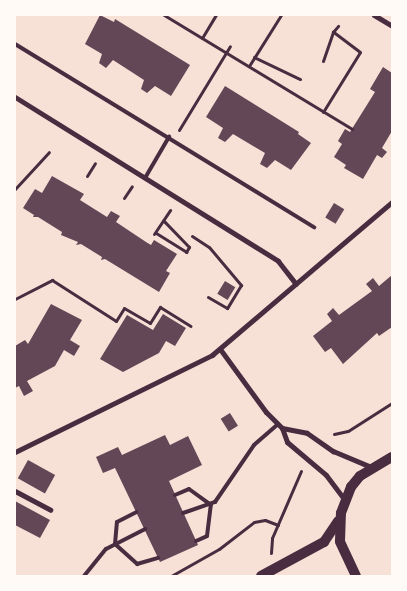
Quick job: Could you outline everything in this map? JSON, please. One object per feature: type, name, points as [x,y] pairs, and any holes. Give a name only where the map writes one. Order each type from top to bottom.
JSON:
[{"type":"main road","points":[[261,576],[324,542],[334,529],[351,487],[371,467],[392,457]]},
{"type":"main road","points":[[340,513],[340,541],[356,576]]},
{"type":"street","points":[[374,15],[392,26]]},
{"type":"street","points":[[15,97],[278,261],[296,284]]},
{"type":"street","points":[[15,452],[146,390],[220,348],[392,202]]},
{"type":"street","points":[[220,348],[280,426],[294,450],[326,475],[345,500]]},
{"type":"street","points":[[280,426],[307,433],[333,451],[371,467]]},
{"type":"street","points":[[15,491],[50,510]]},
{"type":"lane","points":[[15,44],[314,227]]},
{"type":"lane","points":[[145,178],[170,138]]},
{"type":"lane","points":[[196,541],[207,536],[211,505],[254,445],[280,426]]},
{"type":"lane","points":[[175,495],[189,489],[211,505]]},
{"type":"lane","points":[[183,513],[211,505]]},
{"type":"lane","points":[[115,544],[117,522],[137,512]]},
{"type":"lane","points":[[84,576],[98,555],[145,529]]},
{"type":"lane","points":[[115,544],[137,564],[158,558]]},
{"type":"path","points":[[164,15],[352,129]]},
{"type":"path","points":[[202,38],[216,15]]},
{"type":"path","points":[[249,66],[281,15]]},
{"type":"path","points":[[323,61],[333,32],[338,26]]},
{"type":"path","points":[[323,112],[360,52],[333,32]]},
{"type":"path","points":[[170,138],[178,130],[230,46]]},
{"type":"path","points":[[254,57],[300,79]]},
{"type":"path","points":[[15,189],[49,152]]},
{"type":"path","points":[[161,224],[155,234],[186,252],[189,247],[163,220]]},
{"type":"path","points":[[192,236],[210,247],[241,285],[227,308],[208,297]]},
{"type":"path","points":[[15,300],[52,280],[116,321],[124,308],[150,323],[160,307],[190,326]]},
{"type":"path","points":[[332,434],[339,436],[392,403]]},
{"type":"path","points":[[272,556],[270,545],[304,465]]},
{"type":"path","points":[[171,576],[186,570],[254,522],[266,520],[278,525]]},
{"type":"building","points":[[100,15],[114,22],[115,19],[190,65],[171,96],[155,86],[147,93],[141,89],[144,80],[113,60],[106,68],[99,63],[102,54],[85,44]]},
{"type":"building","points":[[383,67],[392,73],[392,131],[382,148],[387,152],[382,158],[377,155],[363,179],[344,168],[346,165],[334,157],[342,144],[338,141],[345,129],[350,132],[375,92],[370,89]]},
{"type":"building","points":[[225,86],[299,132],[298,134],[311,143],[291,170],[275,160],[267,168],[260,164],[265,153],[233,134],[225,142],[218,138],[223,128],[206,117]]},
{"type":"building","points":[[52,176],[84,194],[80,200],[107,217],[111,211],[120,216],[116,222],[146,242],[151,245],[154,240],[177,254],[166,271],[170,273],[159,292],[105,259],[101,260],[102,257],[81,244],[76,245],[78,242],[61,235],[62,232],[38,217],[33,217],[34,215],[23,208],[35,189],[42,193]]},
{"type":"building","points":[[334,203],[344,209],[336,224],[325,218]]},
{"type":"building","points":[[392,275],[392,327],[379,336],[377,333],[343,364],[331,348],[325,352],[313,336],[332,321],[327,314],[333,308],[339,315],[372,291],[366,284],[373,278],[379,286]]},
{"type":"building","points":[[225,281],[235,287],[228,300],[217,294]]},
{"type":"building","points":[[51,304],[82,320],[70,340],[80,346],[74,356],[64,350],[55,366],[27,381],[33,391],[24,396],[19,386],[15,388],[15,346],[25,340],[28,344]]},
{"type":"building","points":[[163,314],[186,328],[175,346],[166,341],[159,353],[123,372],[100,359],[127,315],[153,330]]},
{"type":"building","points":[[230,413],[238,426],[229,432],[221,419]]},
{"type":"building","points":[[165,435],[170,445],[188,436],[202,465],[169,481],[198,545],[160,562],[115,468],[103,473],[96,457],[118,447],[122,455]]},
{"type":"building","points":[[28,460],[55,475],[45,493],[18,478]]},
{"type":"building","points":[[15,501],[50,520],[40,538],[15,525]]}]
